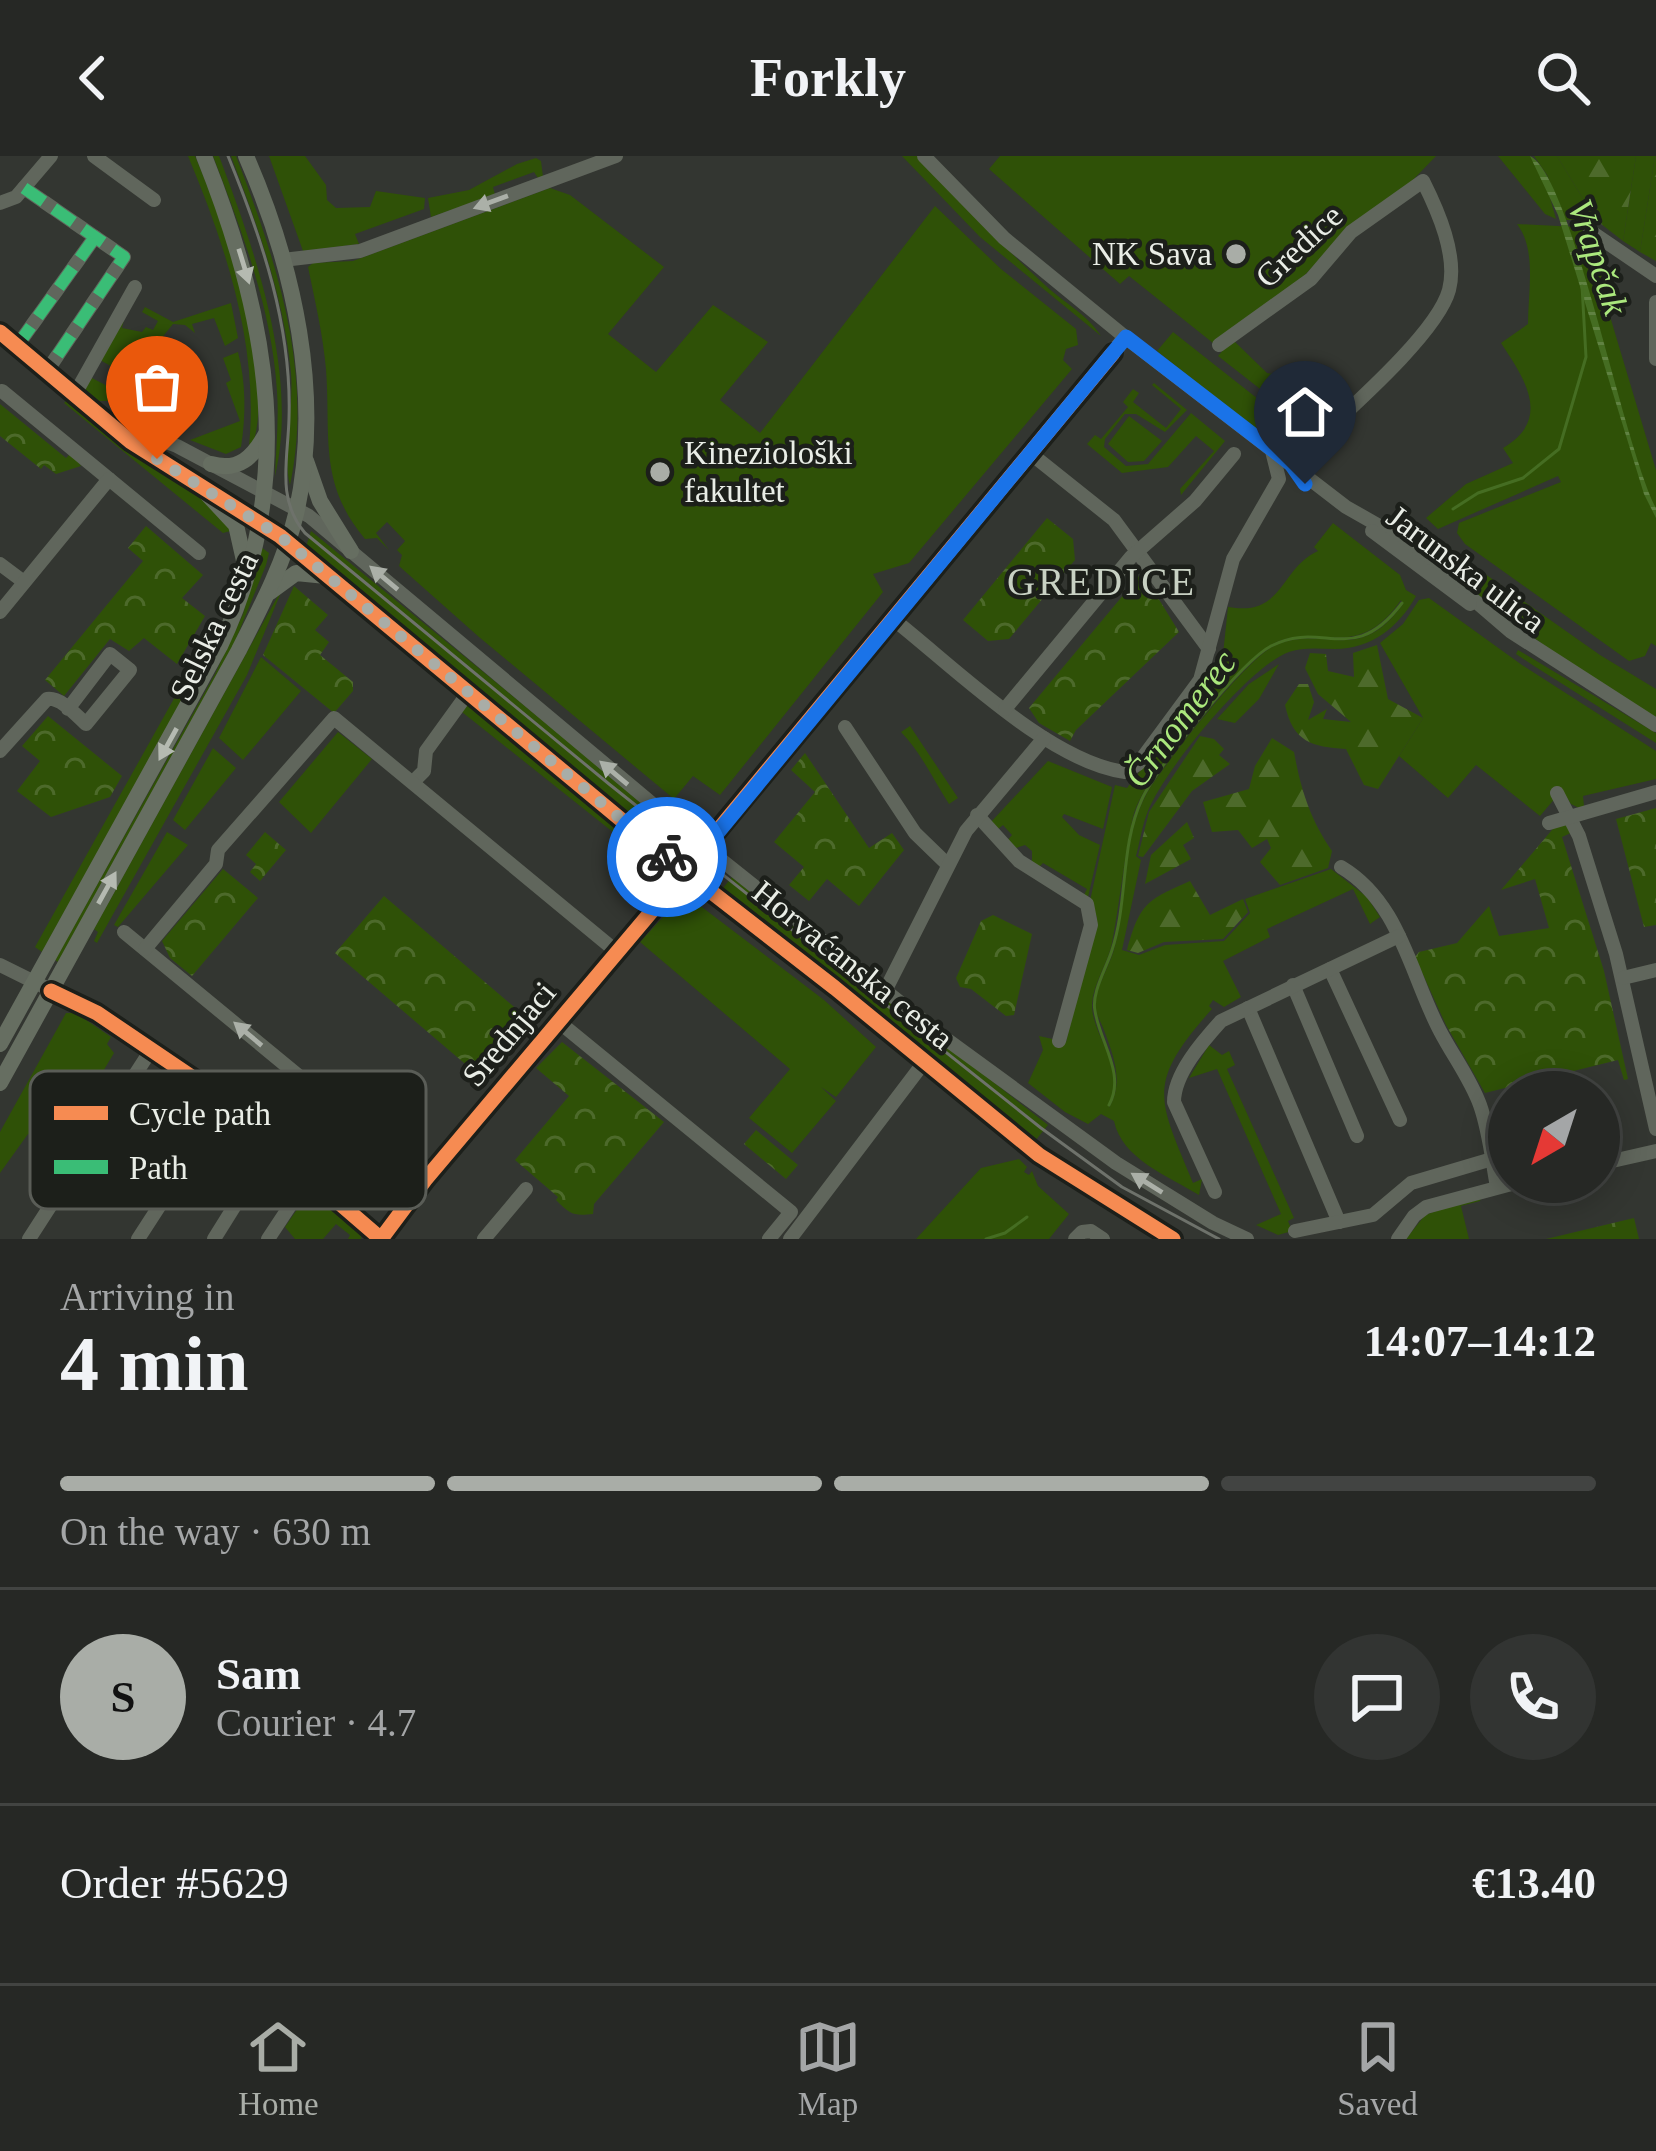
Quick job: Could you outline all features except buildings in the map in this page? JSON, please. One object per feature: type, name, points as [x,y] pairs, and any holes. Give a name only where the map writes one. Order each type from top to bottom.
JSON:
[{"type":"main road","name":"Selska cesta","points":[[0,1044],[232,622],[260,521],[267,384],[250,288],[204,156]]},
{"type":"main road","name":"Selska cesta","points":[[0,1083],[265,598],[297,508],[304,365],[283,260],[246,156]]},
{"type":"main road","points":[[211,464],[242,464],[268,428]]},
{"type":"main road","points":[[303,446],[320,501],[351,550]]},
{"type":"main road","points":[[196,482],[236,525],[243,543],[246,581]]},
{"type":"main road","points":[[265,598],[296,573],[326,575]]},
{"type":"street","points":[[0,203],[24,188],[51,156]]},
{"type":"street","points":[[94,156],[154,200]]},
{"type":"street","points":[[283,260],[360,251],[616,156]]},
{"type":"street","name":"Jarunska ulica","points":[[924,156],[1004,238],[1126,337],[1346,507],[1404,541],[1510,631],[1656,725]]},
{"type":"street","name":"Gredice","points":[[1219,345],[1311,279],[1351,232],[1423,181],[1448,249],[1448,293],[1404,354],[1291,464]]},
{"type":"street","points":[[24,188],[124,257],[47,370]]},
{"type":"street","points":[[1590,231],[1656,276]]},
{"type":"street","points":[[17,346],[95,237]]},
{"type":"street","points":[[75,394],[135,287]]},
{"type":"street","points":[[1656,302],[1656,359]]},
{"type":"street","name":"Horvaćanska cesta","points":[[0,332],[131,442],[287,542],[1039,1155],[1173,1239]]},
{"type":"street","name":"Srednjaci","points":[[426,1179],[1126,337]]},
{"type":"street","points":[[2,391],[199,553]]},
{"type":"street","name":"Horvaćanska cesta","points":[[106,420],[151,435],[297,508],[885,991],[1079,1138],[1197,1214],[1247,1239]]},
{"type":"street","points":[[892,619],[1044,738],[1125,772],[1138,764],[1194,691],[1233,559],[1280,479],[1271,449]]},
{"type":"street","points":[[1030,453],[1105,511],[1139,550],[1209,649]]},
{"type":"street","points":[[1006,710],[1139,550],[1195,501],[1234,454]]},
{"type":"street","name":"Jarunska ulica","points":[[1291,464],[1305,484],[1397,549],[1519,646],[1560,665]]},
{"type":"street","points":[[0,612],[109,479]]},
{"type":"street","points":[[1280,479],[1305,484]]},
{"type":"street","points":[[0,563],[24,583]]},
{"type":"street","points":[[0,751],[43,701],[52,697],[86,724],[130,670],[110,654],[68,709]]},
{"type":"street","points":[[413,782],[424,771],[426,752],[469,693]]},
{"type":"street","points":[[145,949],[216,864],[218,850],[264,794],[328,720],[337,720],[617,952]]},
{"type":"street","points":[[845,727],[915,833],[947,864]]},
{"type":"street","points":[[885,991],[977,814],[1044,738]]},
{"type":"street","points":[[1549,823],[1656,792]]},
{"type":"street","points":[[1557,793],[1571,815],[1623,978],[1656,1129]]},
{"type":"street","points":[[977,814],[1019,861],[1087,904],[1091,914],[1059,1042]]},
{"type":"street","points":[[1341,867],[1377,896],[1399,936],[1441,1032],[1480,1105],[1488,1141]]},
{"type":"street","points":[[124,932],[293,1071]]},
{"type":"street","points":[[1215,1192],[1174,1102],[1174,1089],[1206,1037],[1221,1022],[1399,936]]},
{"type":"street","points":[[0,964],[97,1013],[181,1071]]},
{"type":"street","points":[[1330,969],[1400,1120]]},
{"type":"street","points":[[1623,978],[1656,970]]},
{"type":"street","points":[[1293,985],[1357,1136]]},
{"type":"street","points":[[1248,1008],[1340,1222]]},
{"type":"street","points":[[559,1022],[791,1212],[769,1239]]},
{"type":"street","points":[[138,1071],[152,1050]]},
{"type":"street","points":[[790,1239],[925,1061]]},
{"type":"street","points":[[1620,1159],[1656,1151]]},
{"type":"street","points":[[1295,1231],[1373,1215],[1411,1183],[1488,1160]]},
{"type":"street","points":[[484,1239],[526,1189]]},
{"type":"street","points":[[1398,1239],[1426,1208],[1488,1190]]},
{"type":"street","points":[[29,1239],[49,1209]]},
{"type":"street","points":[[138,1239],[157,1209]]},
{"type":"street","points":[[214,1239],[233,1209]]},
{"type":"street","points":[[268,1239],[288,1209]]},
{"type":"street","points":[[346,1209],[381,1239]]},
{"type":"street","name":"Srednjaci","points":[[381,1239],[403,1209]]},
{"type":"street","points":[[1076,1239],[1091,1231],[1103,1239]]},
{"type":"green space","points":[[188,156],[195,156],[220,221],[254,350],[257,427],[248,455],[250,378],[238,302]]},
{"type":"green space","points":[[213,156],[219,156],[233,193],[270,313],[281,396],[275,476],[278,402],[269,331],[245,242]]},
{"type":"green space","points":[[231,156],[236,156],[251,195],[287,317],[297,401],[290,485],[288,345],[268,263]]},
{"type":"green space","points":[[269,156],[305,156],[326,185],[327,200],[336,208],[370,207],[376,191],[425,198],[424,209],[355,234],[359,244],[303,251]]},
{"type":"green space","points":[[902,156],[917,156],[1101,336],[980,237]]},
{"type":"green space","name":"NK Sava","points":[[1000,156],[1436,156],[1409,184],[1357,221],[1294,286],[1213,343],[1129,276],[1120,284],[989,169]]},
{"type":"green space","points":[[1498,156],[1530,156],[1545,180],[1556,219],[1545,214]]},
{"type":"green space","points":[[1534,156],[1557,156],[1596,220],[1565,220]]},
{"type":"green space","points":[[1557,156],[1636,156],[1623,241],[1596,220]]},
{"type":"green space","points":[[1636,156],[1655,156],[1640,252],[1623,241]]},
{"type":"green space","points":[[1656,156],[1656,261],[1640,252]]},
{"type":"green space","points":[[536,158],[541,161],[543,177],[534,172],[493,187],[495,195],[431,217],[428,198],[469,190]]},
{"type":"green space","name":"Kineziološki fakultet","points":[[550,188],[570,195],[664,267],[608,334],[656,372],[713,305],[768,342],[720,400],[760,433],[935,206],[1001,269],[1076,329],[1078,345],[1066,349],[1063,360],[1072,369],[909,563],[873,574],[883,592],[720,795],[693,776],[674,799],[399,566],[402,555],[397,550],[405,541],[387,522],[376,533],[389,550],[377,538],[365,539],[333,478],[325,356],[308,267],[353,261]]},
{"type":"green space","points":[[1517,224],[1577,227],[1593,237],[1609,313],[1656,470],[1656,646],[1651,643],[1645,656],[1629,661],[1465,544],[1457,533],[1459,523],[1561,482],[1558,476],[1438,529],[1426,518],[1466,484],[1513,463],[1503,448],[1527,424],[1530,411],[1525,384],[1501,343],[1528,324],[1529,259]]},
{"type":"green space","points":[[231,303],[238,338],[225,346],[214,318],[192,324],[195,333],[185,325],[173,324],[111,401],[99,401],[84,389],[90,377],[117,391],[125,374],[100,360],[125,315],[122,328],[142,332],[146,327],[153,330],[158,321],[142,312],[145,307],[173,322]]},
{"type":"green space","points":[[1173,332],[1309,439],[1294,455],[1288,455],[1157,351]]},
{"type":"green space","points":[[1232,339],[1267,373],[1284,376],[1326,421],[1315,432],[1218,356]]},
{"type":"green space","points":[[238,352],[244,387],[243,435],[241,447],[226,454],[190,440],[240,421],[226,383],[231,380],[223,358]]},
{"type":"green space","points":[[1154,383],[1187,410],[1165,432],[1136,414],[1125,414],[1104,447],[1126,466],[1148,464],[1191,413],[1225,441],[1181,495],[1180,489],[1214,451],[1196,436],[1168,467],[1122,473],[1087,444],[1095,435],[1101,439],[1128,407],[1123,402],[1133,389],[1139,393],[1133,402],[1166,428],[1181,409]]},
{"type":"green space","points":[[68,399],[143,460],[216,508],[234,530],[223,533],[64,403]]},
{"type":"green space","points":[[0,404],[66,458],[71,453],[81,466],[56,474],[44,465],[41,469],[0,436]]},
{"type":"green space","points":[[1129,416],[1162,441],[1144,461],[1128,462],[1108,444]]},
{"type":"green space","points":[[1047,518],[1073,539],[1075,560],[1009,639],[988,641],[963,620]]},
{"type":"green space","points":[[1333,523],[1400,575],[1406,590],[1416,596],[1392,626],[1372,640],[1348,648],[1295,650],[1272,661],[1209,722],[1171,772],[1146,816],[1122,950],[1139,955],[1165,945],[1224,941],[1250,913],[1245,899],[1331,869],[1367,897],[1380,917],[1370,924],[1353,889],[1267,929],[1270,937],[1223,961],[1241,997],[1224,1007],[1213,1000],[1212,1009],[1176,1056],[1164,1092],[1172,1131],[1193,1183],[1202,1179],[1199,1195],[1136,1156],[1114,1121],[1101,1114],[1088,1124],[1028,1083],[1043,1050],[1039,1036],[1066,1042],[1097,918],[1090,901],[1115,785],[1127,788],[1199,693],[1212,663],[1222,664],[1228,607],[1246,608],[1271,598],[1318,551],[1314,547]],"holes":[[[1401,600],[1403,604],[1370,634],[1354,639],[1290,640],[1272,647],[1206,714],[1147,793],[1133,831],[1118,933],[1095,1004],[1116,1069],[1117,1079],[1116,1089],[1109,1108],[1116,1083],[1095,1023],[1093,996],[1112,943],[1133,817],[1152,778],[1209,704],[1262,651],[1280,641],[1297,637],[1349,637],[1366,632]]]},
{"type":"green space","points":[[146,526],[203,575],[182,598],[205,616],[177,664],[144,638],[129,651],[110,639],[64,696],[45,680],[143,561],[128,548]]},
{"type":"green space","points":[[311,531],[669,824],[657,838],[305,550]]},
{"type":"green space","points":[[261,547],[269,553],[266,565],[234,644],[58,962],[215,674],[243,614]]},
{"type":"green space","points":[[1468,562],[1656,689],[1656,720],[1572,667],[1459,580]]},
{"type":"green space","points":[[1140,575],[1179,632],[1070,741],[1039,723],[1029,708]]},
{"type":"green space","points":[[284,585],[247,675],[97,943],[94,929]]},
{"type":"green space","points":[[294,586],[328,615],[315,630],[329,642],[320,655],[353,682],[353,691],[334,713],[263,655]]},
{"type":"green space","points":[[1429,598],[1656,751],[1656,779],[1583,796],[1584,806],[1579,808],[1562,790],[1540,816],[1476,765],[1448,798],[1399,756],[1423,718],[1380,643],[1403,624],[1419,600]]},
{"type":"green space","points":[[206,632],[213,633],[200,669],[42,952],[35,947],[190,670]]},
{"type":"green space","points":[[1377,645],[1388,699],[1423,718],[1378,789],[1364,785],[1346,749],[1314,744],[1299,735],[1285,705],[1299,684],[1308,684],[1314,702],[1308,720],[1327,709],[1323,719],[1351,722],[1318,694],[1305,668],[1310,653],[1326,654],[1328,671],[1354,677],[1353,653]]},
{"type":"green space","points":[[1518,650],[1656,733],[1656,743],[1516,654]]},
{"type":"green space","points":[[261,657],[301,691],[243,760],[219,738]]},
{"type":"green space","points":[[1279,664],[1259,699],[1235,723],[1217,719],[1249,684]]},
{"type":"green space","points":[[468,703],[652,859],[462,712]]},
{"type":"green space","points":[[48,716],[122,776],[110,797],[51,817],[17,791],[40,761],[22,746]]},
{"type":"green space","points":[[910,726],[958,798],[949,804],[901,732]]},
{"type":"green space","points":[[338,732],[372,759],[311,833],[279,802]]},
{"type":"green space","points":[[1200,736],[1214,739],[1224,749],[1219,755],[1230,764],[1192,791],[1143,857],[1138,856],[1149,812]]},
{"type":"green space","points":[[1272,738],[1294,752],[1307,804],[1332,851],[1328,868],[1280,885],[1260,862],[1271,848],[1267,839],[1252,848],[1238,830],[1212,832],[1203,802],[1249,789],[1255,766]]},
{"type":"green space","points":[[213,748],[236,768],[185,830],[173,820]]},
{"type":"green space","points":[[805,753],[869,848],[892,833],[904,850],[859,906],[827,879],[809,901],[789,885],[804,867],[774,842],[815,792],[791,770]]},
{"type":"green space","points":[[1048,761],[1112,787],[1103,829],[1062,817],[1079,835],[1100,845],[1088,897],[1084,895],[1087,889],[1043,863],[1037,869],[1032,851],[1006,842],[1012,835],[1003,825],[997,830],[990,823]]},
{"type":"green space","points":[[1656,808],[1656,925],[1644,927],[1616,819]]},
{"type":"green space","points":[[1187,822],[1194,838],[1183,845],[1191,859],[1145,884],[1151,855]]},
{"type":"green space","points":[[1557,824],[1567,825],[1573,832],[1562,837],[1604,971],[1628,1079],[1624,1080],[1618,1060],[1574,1071],[1488,1071],[1485,1093],[1415,957],[1457,943],[1489,906],[1499,936],[1549,928],[1535,879],[1501,890]]},
{"type":"green space","points":[[167,832],[188,845],[118,927],[114,925]]},
{"type":"green space","points":[[265,832],[286,850],[260,881],[250,872],[256,864],[246,855]]},
{"type":"green space","points":[[223,869],[258,898],[192,976],[170,958],[162,941]]},
{"type":"green space","points":[[732,877],[1048,1125],[1035,1141],[722,889]]},
{"type":"green space","points":[[1190,881],[1210,915],[1243,899],[1248,912],[1223,939],[1164,942],[1138,953],[1127,950],[1147,905]]},
{"type":"green space","points":[[384,896],[533,1023],[484,1080],[335,953]]},
{"type":"green space","points":[[690,898],[824,1000],[876,1047],[836,1097],[821,1087],[836,1101],[792,1153],[749,1118],[790,1069],[640,942],[675,904]]},
{"type":"green space","points":[[993,915],[1032,934],[1014,1015],[1006,1016],[971,989],[960,987],[956,978],[981,921]]},
{"type":"green space","points":[[66,1013],[76,1013],[111,1037],[107,1044],[114,1053],[103,1071],[34,1071]]},
{"type":"green space","points":[[562,1042],[664,1122],[594,1204],[593,1214],[569,1212],[515,1160],[569,1096],[536,1068]]},
{"type":"green space","points":[[1209,1045],[1222,1055],[1229,1051],[1235,1065],[1227,1069],[1294,1218],[1288,1221],[1292,1231],[1278,1235],[1256,1225],[1281,1214],[1217,1069],[1189,1078]]},
{"type":"green space","points":[[30,1078],[30,1135],[0,1173],[0,1132]]},
{"type":"green space","points":[[756,1130],[798,1165],[786,1179],[744,1144]]},
{"type":"green space","points":[[1019,1159],[1027,1167],[1024,1172],[1032,1171],[1038,1186],[1069,1214],[1049,1239],[916,1239],[981,1168]]},
{"type":"green space","points":[[1482,1195],[1480,1201],[1461,1206],[1469,1239],[1406,1239],[1425,1215]]},
{"type":"green space","points":[[297,1209],[330,1209],[361,1239],[348,1239],[350,1235],[336,1224],[323,1239],[295,1239],[285,1227]]},
{"type":"green space","points":[[1634,1218],[1639,1239],[1546,1239]]},
{"type":"shaded area","points":[[1530,156],[1546,174],[1563,211],[1656,518],[1644,494],[1558,215]]},
{"type":"waterway","name":"Črnomerec","points":[[1453,509],[1478,493],[1523,478],[1559,449],[1586,357],[1582,286]]},
{"type":"waterway","name":"Črnomerec","points":[[1109,1105],[1115,1082],[1095,996],[1117,932],[1135,817],[1150,784],[1221,693],[1271,646],[1307,637],[1353,638],[1384,622],[1402,603]]},
{"type":"waterway","name":"Črnomerec","points":[[986,1239],[1005,1233],[1027,1217]]},
{"type":"tram line","points":[[228,156],[263,251],[280,317],[289,384],[287,493],[305,533],[609,784],[1041,1128],[1122,1187],[1219,1239]]},
{"type":"marked path","points":[[24,188],[124,257],[47,371]]},
{"type":"marked path","points":[[17,346],[95,237]]},
{"type":"cycle path","points":[[0,332],[131,442],[280,536],[660,852],[1039,1155],[1173,1239]]},
{"type":"cycle path","points":[[714,835],[1113,353]]},
{"type":"cycle path","points":[[426,1179],[673,886]]},
{"type":"cycle path","points":[[51,991],[97,1013],[183,1071]]},
{"type":"cycle path","points":[[346,1209],[381,1239]]},
{"type":"cycle path","points":[[381,1239],[403,1209]]},
{"type":"way so far","points":[[157,459],[280,536],[667,857]]},
{"type":"place","name":"NK Sava","points":[[1236,254]]},
{"type":"place","name":"Kineziološki fakultet","points":[[660,472]]},
{"type":"district","name":"GREDICE","points":[[1102,581]]},
{"type":"route","points":[[667,857],[686,871],[1126,337],[1291,464],[1305,484]]},
{"type":"water label","name":"Vrapčak","points":[[1598,257]]}]
